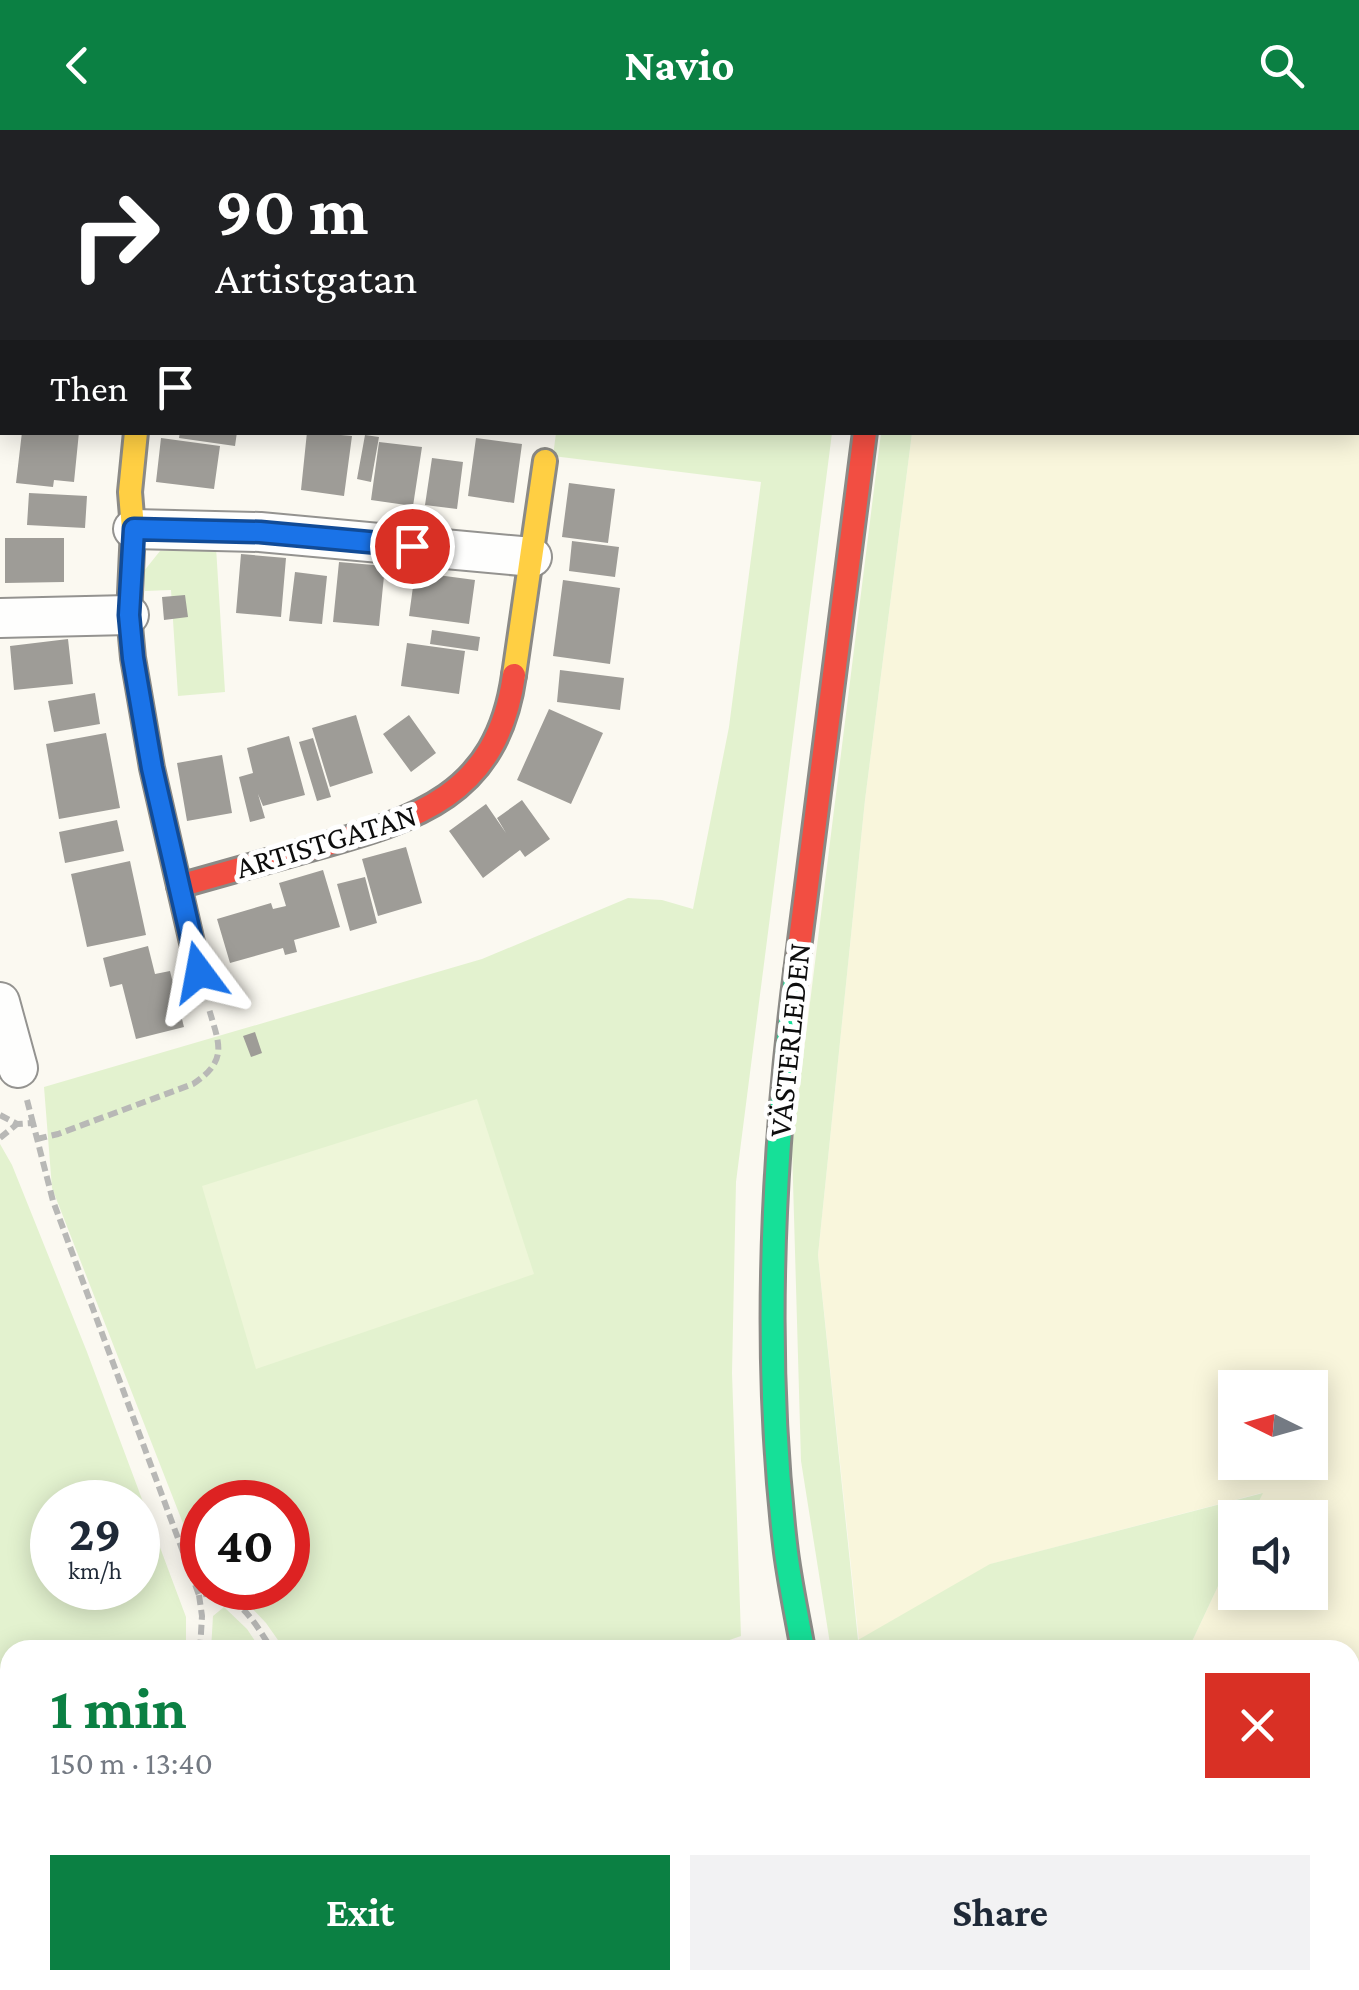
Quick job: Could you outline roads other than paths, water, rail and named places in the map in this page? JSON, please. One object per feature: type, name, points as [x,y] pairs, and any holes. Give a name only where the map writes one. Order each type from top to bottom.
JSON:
[{"type":"street","points":[[136,435],[130,492],[134,529],[129,615],[152,768],[199,972]]},
{"type":"street","name":"VÄSTERLEDEN","points":[[801,1640],[785,1546],[774,1403],[774,1196],[787,1042],[865,435]]},
{"type":"street","name":"ARTISTGATAN","points":[[179,886],[390,827],[422,814],[475,774],[494,746],[509,712],[545,461]]},
{"type":"street","points":[[134,529],[314,536],[532,557]]},
{"type":"street","points":[[0,618],[129,615]]},
{"type":"street","points":[[0,1002],[18,1068]]}]
